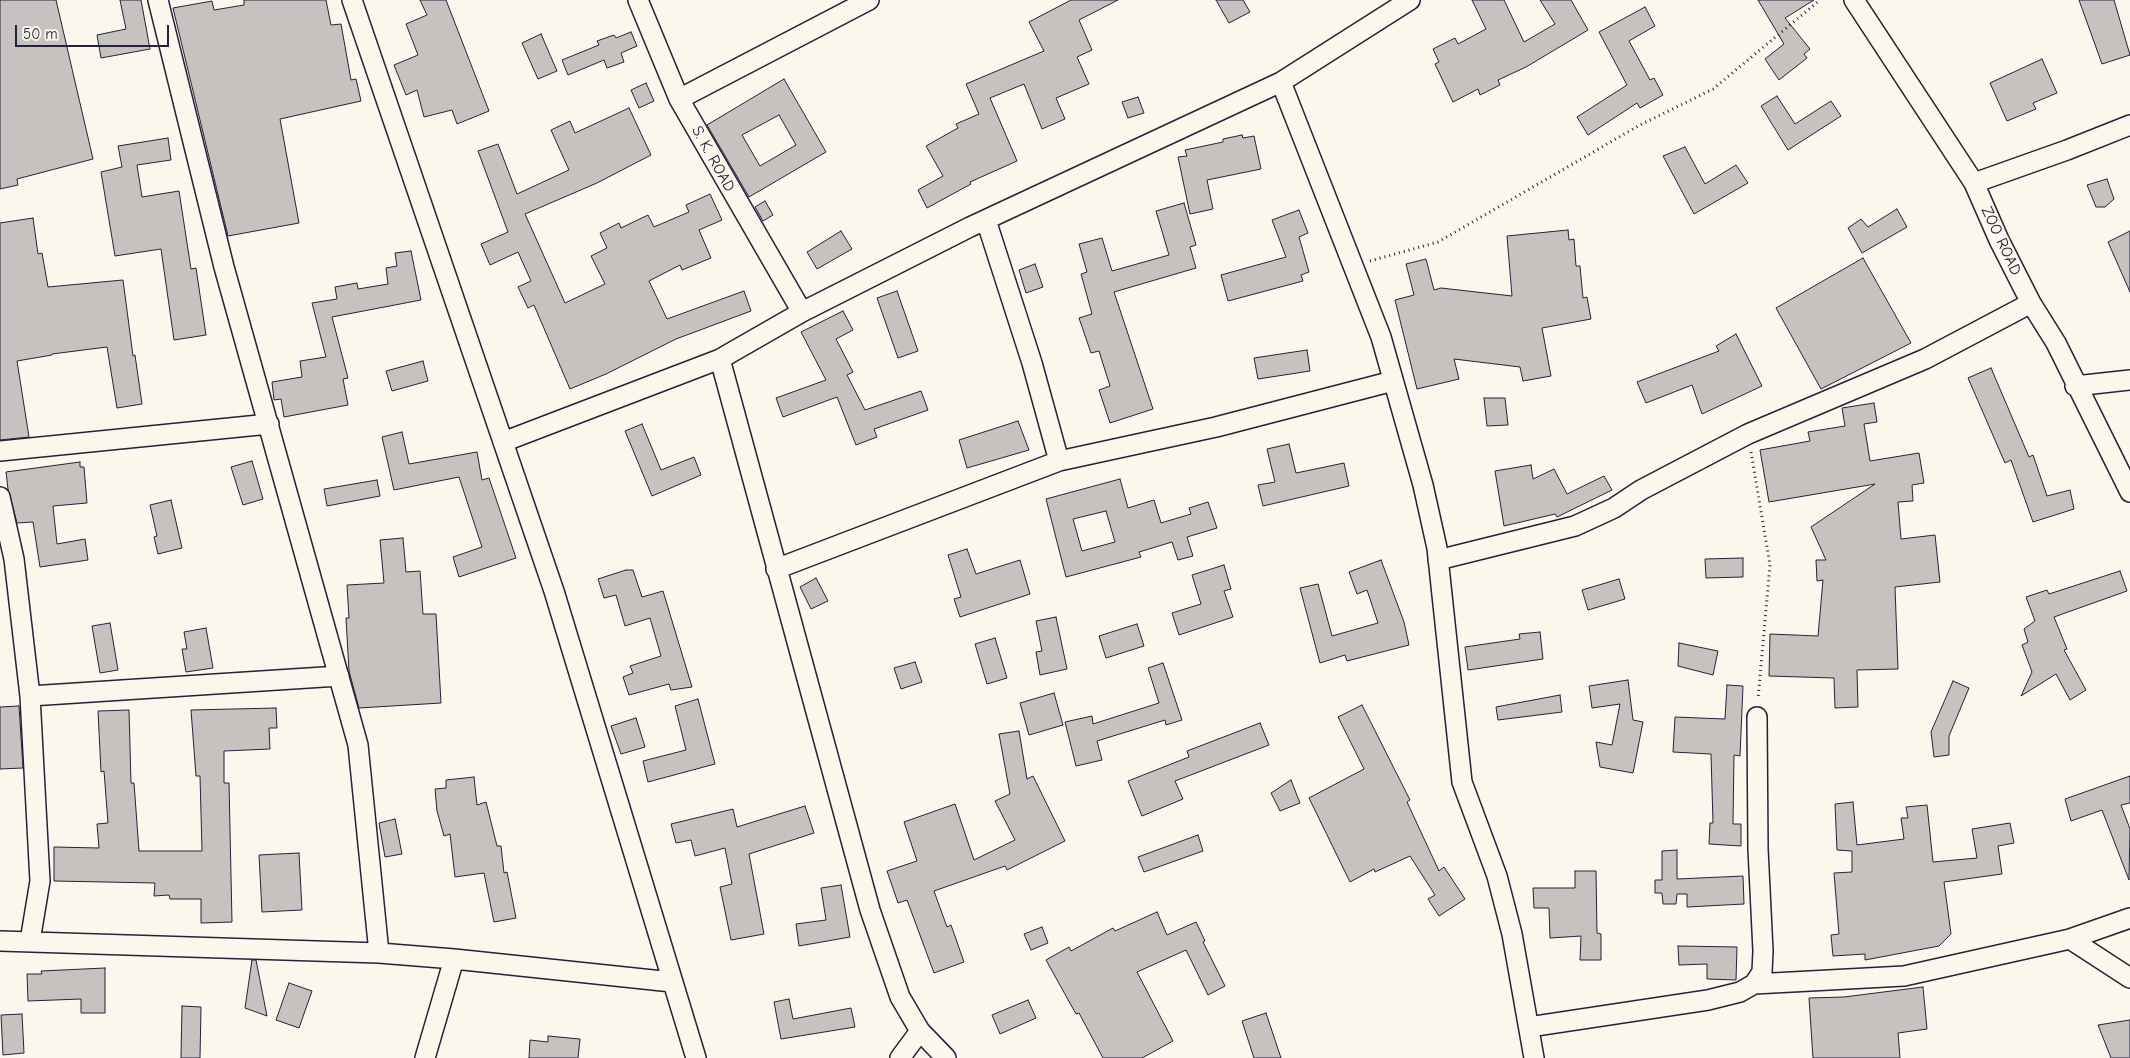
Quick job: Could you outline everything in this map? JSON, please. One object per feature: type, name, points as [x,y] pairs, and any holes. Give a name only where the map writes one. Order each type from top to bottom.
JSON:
[{"type":"street","points":[[158,0],[224,267],[358,745],[379,953]]},
{"type":"street","points":[[352,0],[554,591],[696,1058]]},
{"type":"street","name":"S. K. ROAD","points":[[638,0],[679,99],[802,312]]},
{"type":"street","points":[[679,99],[869,0]]},
{"type":"street","points":[[503,442],[720,359],[802,312],[986,220],[1281,82],[1410,0]]},
{"type":"street","name":"ZOO ROAD","points":[[1854,0],[1974,182],[1999,240],[2031,303],[2056,343],[2075,386],[2130,492]]},
{"type":"street","points":[[1281,82],[1381,337],[1423,485],[1438,560],[1462,782],[1498,883],[1512,934],[1534,1058]]},
{"type":"street","points":[[1974,182],[2067,150],[2130,125]]},
{"type":"street","points":[[986,220],[1032,363],[1058,461]]},
{"type":"street","points":[[1438,560],[1574,526],[1614,508],[1642,490],[1748,434],[1925,359],[2031,303]]},
{"type":"street","points":[[720,359],[870,910],[900,997],[920,1032],[946,1058]]},
{"type":"street","points":[[2075,386],[2130,380]]},
{"type":"street","points":[[776,569],[1058,461],[1216,427],[1394,381]]},
{"type":"street","points":[[0,451],[269,424]]},
{"type":"street","points":[[0,497],[14,559],[30,696],[40,881],[30,941]]},
{"type":"street","points":[[30,696],[339,676]]},
{"type":"street","points":[[1529,1027],[1708,1000],[1740,992],[1754,984],[1762,972],[1763,950],[1758,849],[1756,717]]},
{"type":"street","points":[[1754,984],[1904,976],[2070,939],[2130,918]]},
{"type":"street","points":[[2070,939],[2130,978]]},
{"type":"street","points":[[0,940],[379,953],[454,958],[672,982]]},
{"type":"street","points":[[425,1058],[454,958]]},
{"type":"street","points":[[900,1058],[920,1032]]},
{"type":"path","points":[[1353,266],[1438,242],[1640,125],[1713,89],[1820,0]]},
{"type":"path","points":[[1748,434],[1770,565],[1756,717]]},
{"type":"building","points":[[0,0],[56,0],[93,159],[17,179],[18,185],[0,189]]},
{"type":"building","points":[[120,0],[141,0],[150,49],[101,58],[97,35],[126,29]]},
{"type":"building","points":[[244,0],[326,0],[331,25],[341,24],[351,80],[356,79],[361,101],[280,119],[299,223],[228,236],[173,8],[212,1],[214,10],[244,5]]},
{"type":"building","points":[[420,0],[446,0],[489,111],[457,124],[452,110],[424,117],[417,90],[406,95],[394,65],[418,55],[406,24],[427,15]]},
{"type":"building","points":[[1071,0],[1118,0],[1079,20],[1092,50],[1077,57],[1089,84],[1056,98],[1065,119],[1042,129],[1024,84],[990,98],[1017,161],[970,182],[971,184],[927,208],[918,190],[943,176],[926,146],[958,128],[956,124],[979,114],[966,84],[1044,51],[1029,22]]},
{"type":"building","points":[[1216,0],[1243,0],[1250,12],[1229,23]]},
{"type":"building","points":[[1472,0],[1504,0],[1524,42],[1555,24],[1540,0],[1571,0],[1588,30],[1526,67],[1498,80],[1500,85],[1480,95],[1478,89],[1453,102],[1435,64],[1439,62],[1433,49],[1455,38],[1458,44],[1486,29]]},
{"type":"building","points":[[1758,0],[1814,0],[1785,18],[1810,49],[1804,54],[1807,58],[1779,80],[1765,59],[1784,44]]},
{"type":"building","points":[[2079,0],[2114,0],[2130,55],[2102,64]]},
{"type":"building","points":[[1645,7],[1655,26],[1629,41],[1650,80],[1654,78],[1663,95],[1640,108],[1637,103],[1588,135],[1577,117],[1627,85],[1599,32]]},
{"type":"building","points":[[631,32],[637,46],[621,53],[624,62],[607,68],[604,60],[568,75],[562,60],[599,45],[597,41],[614,35],[616,38]]},
{"type":"building","points":[[541,34],[557,71],[538,79],[522,43]]},
{"type":"building","points":[[2042,59],[2057,93],[2033,103],[2036,109],[2007,121],[1990,83]]},
{"type":"building","points":[[784,79],[826,152],[749,197],[707,125]],"holes":[[[779,115],[796,145],[760,166],[742,135]]]},
{"type":"building","points":[[646,83],[654,101],[639,108],[631,90]]},
{"type":"building","points":[[1777,96],[1795,124],[1831,101],[1841,116],[1788,150],[1761,106]]},
{"type":"building","points":[[1138,97],[1144,113],[1128,118],[1122,102]]},
{"type":"building","points":[[629,108],[651,155],[597,183],[525,214],[565,303],[605,284],[591,256],[607,248],[600,233],[619,223],[621,228],[648,215],[654,227],[689,212],[686,205],[710,194],[722,220],[699,230],[711,258],[682,270],[680,265],[649,281],[667,319],[744,291],[751,311],[676,339],[606,374],[570,389],[534,305],[528,308],[518,287],[531,281],[518,252],[490,265],[481,244],[508,232],[478,151],[498,144],[517,194],[569,170],[551,130],[570,121],[575,133]]},
{"type":"building","points":[[1242,135],[1243,138],[1254,136],[1261,169],[1207,180],[1213,209],[1190,214],[1178,157],[1187,156],[1185,150],[1223,142],[1223,139]]},
{"type":"building","points":[[168,138],[171,160],[137,165],[142,197],[179,191],[191,269],[196,268],[206,335],[174,340],[161,249],[115,256],[101,172],[122,167],[118,146]]},
{"type":"building","points":[[1685,147],[1705,184],[1736,165],[1748,183],[1694,214],[1663,156]]},
{"type":"building","points":[[2107,179],[2114,199],[2105,207],[2096,207],[2087,185]]},
{"type":"building","points":[[765,201],[773,215],[763,221],[755,207]]},
{"type":"building","points":[[1184,203],[1196,245],[1190,247],[1196,268],[1114,292],[1153,409],[1110,423],[1099,390],[1110,386],[1099,351],[1091,353],[1079,318],[1092,314],[1081,274],[1087,272],[1079,244],[1102,238],[1112,271],[1169,255],[1156,211]]},
{"type":"building","points":[[1897,209],[1907,227],[1862,253],[1848,228],[1861,219],[1868,227]]},
{"type":"building","points":[[1299,210],[1308,233],[1299,237],[1309,272],[1301,275],[1303,281],[1228,301],[1221,275],[1286,257],[1272,220]]},
{"type":"building","points":[[33,218],[38,254],[42,253],[48,287],[123,280],[133,356],[135,355],[142,404],[117,408],[107,347],[52,354],[17,361],[29,437],[0,440],[0,223]]},
{"type":"building","points":[[1568,230],[1569,240],[1574,239],[1576,266],[1580,266],[1583,298],[1587,297],[1591,319],[1542,328],[1551,376],[1523,381],[1520,367],[1454,359],[1459,379],[1417,389],[1395,300],[1414,295],[1406,264],[1426,259],[1434,290],[1441,288],[1512,296],[1507,236]]},
{"type":"building","points":[[841,231],[852,249],[817,269],[807,252]]},
{"type":"building","points":[[2130,231],[2130,292],[2108,242]]},
{"type":"building","points":[[411,251],[421,300],[332,317],[348,378],[343,379],[348,405],[284,417],[281,399],[274,400],[272,382],[302,377],[300,361],[326,357],[312,303],[337,299],[335,287],[357,283],[358,289],[388,284],[386,268],[397,266],[395,253]]},
{"type":"building","points":[[1863,258],[1911,343],[1821,389],[1776,308]]},
{"type":"building","points":[[1035,264],[1043,287],[1026,293],[1019,270]]},
{"type":"building","points":[[897,291],[918,351],[898,358],[877,298]]},
{"type":"building","points":[[843,311],[853,330],[836,339],[853,372],[847,375],[865,410],[921,391],[928,410],[874,429],[877,437],[856,445],[837,397],[783,417],[776,398],[826,380],[801,332]]},
{"type":"building","points":[[1736,334],[1762,386],[1702,414],[1692,385],[1646,403],[1637,382],[1719,351],[1716,346]]},
{"type":"building","points":[[1307,350],[1310,371],[1258,379],[1254,358]]},
{"type":"building","points":[[423,361],[428,381],[392,391],[386,371]]},
{"type":"building","points":[[1991,368],[2029,457],[2033,455],[2047,496],[2070,490],[2074,509],[2033,522],[2011,460],[2005,463],[1968,378]]},
{"type":"building","points":[[1484,398],[1505,398],[1508,425],[1487,426]]},
{"type":"building","points":[[1874,403],[1877,422],[1864,424],[1870,461],[1919,453],[1924,483],[1912,485],[1913,501],[1898,502],[1901,539],[1935,535],[1940,582],[1895,587],[1898,669],[1857,670],[1858,707],[1835,708],[1834,678],[1769,676],[1770,634],[1818,636],[1823,580],[1817,581],[1816,560],[1826,560],[1811,527],[1875,484],[1769,502],[1760,450],[1810,441],[1808,432],[1845,426],[1842,408]]},
{"type":"building","points":[[1018,421],[1029,450],[967,468],[959,440]]},
{"type":"building","points":[[642,424],[661,470],[694,457],[701,475],[652,496],[625,431]]},
{"type":"building","points":[[402,432],[409,464],[477,452],[482,480],[489,478],[516,558],[459,577],[453,557],[482,547],[459,477],[394,490],[382,437]]},
{"type":"building","points":[[1289,444],[1296,473],[1344,463],[1349,486],[1263,506],[1258,485],[1275,482],[1267,449]]},
{"type":"building","points":[[252,461],[263,499],[243,505],[231,467]]},
{"type":"building","points":[[80,462],[80,467],[84,467],[87,503],[53,506],[57,544],[85,539],[88,560],[40,567],[33,522],[17,523],[8,489],[6,472]]},
{"type":"building","points":[[1531,465],[1533,479],[1554,469],[1567,494],[1604,476],[1612,490],[1557,517],[1555,514],[1504,526],[1495,471]]},
{"type":"building","points":[[1120,479],[1128,508],[1154,500],[1161,523],[1191,514],[1189,508],[1208,502],[1217,528],[1187,537],[1193,556],[1178,560],[1172,542],[1139,552],[1141,557],[1066,577],[1046,499]],"holes":[[[1106,511],[1115,542],[1082,551],[1073,519]]]},
{"type":"building","points":[[377,480],[380,496],[327,506],[324,489]]},
{"type":"building","points":[[171,500],[182,548],[158,554],[154,537],[157,536],[150,505]]},
{"type":"building","points":[[403,538],[406,572],[420,571],[423,614],[436,614],[441,703],[359,708],[349,671],[346,618],[349,618],[347,585],[384,583],[380,540]]},
{"type":"building","points":[[967,549],[976,574],[1020,560],[1030,594],[960,617],[954,599],[961,597],[948,555]]},
{"type":"building","points":[[1743,558],[1743,577],[1706,578],[1705,559]]},
{"type":"building","points":[[1381,560],[1404,622],[1409,645],[1347,661],[1345,655],[1320,663],[1300,588],[1318,584],[1332,636],[1378,623],[1367,590],[1357,594],[1349,572]]},
{"type":"building","points":[[1224,565],[1231,589],[1224,591],[1233,617],[1179,635],[1172,613],[1201,604],[1192,575]]},
{"type":"building","points":[[626,570],[633,570],[642,597],[663,591],[692,687],[671,690],[669,684],[629,695],[623,677],[633,673],[630,666],[661,656],[650,618],[625,626],[616,595],[604,598],[598,579]]},
{"type":"building","points":[[2120,571],[2127,591],[2054,617],[2067,649],[2064,650],[2086,690],[2070,700],[2056,674],[2021,696],[2032,672],[2022,645],[2028,642],[2024,629],[2035,621],[2026,597],[2047,590],[2049,594]]},
{"type":"building","points":[[816,578],[828,601],[811,609],[800,587]]},
{"type":"building","points":[[1619,579],[1625,599],[1588,610],[1582,590]]},
{"type":"building","points":[[1056,617],[1067,669],[1040,675],[1036,652],[1042,651],[1036,621]]},
{"type":"building","points":[[110,623],[118,670],[100,673],[92,626]]},
{"type":"building","points":[[1137,624],[1144,646],[1106,658],[1099,636]]},
{"type":"building","points":[[206,628],[213,668],[186,672],[182,649],[187,649],[184,632]]},
{"type":"building","points":[[1540,632],[1543,659],[1468,670],[1465,647],[1520,639],[1519,634]]},
{"type":"building","points":[[995,638],[1007,678],[987,684],[975,644]]},
{"type":"building","points":[[1679,643],[1718,651],[1713,675],[1678,666]]},
{"type":"building","points":[[915,662],[922,682],[901,689],[894,668]]},
{"type":"building","points":[[1163,663],[1182,720],[1166,725],[1165,720],[1097,741],[1102,760],[1076,766],[1065,722],[1092,716],[1093,724],[1159,703],[1148,668]]},
{"type":"building","points":[[1628,680],[1633,720],[1643,722],[1633,773],[1600,767],[1596,742],[1612,745],[1620,704],[1592,708],[1589,686]]},
{"type":"building","points":[[1953,681],[1969,688],[1949,736],[1949,755],[1934,757],[1931,732]]},
{"type":"building","points":[[1727,685],[1743,686],[1740,756],[1734,755],[1733,824],[1741,824],[1741,846],[1709,844],[1710,823],[1713,823],[1711,754],[1673,752],[1675,717],[1725,719]]},
{"type":"building","points":[[1054,693],[1063,725],[1029,735],[1020,703]]},
{"type":"building","points":[[1560,695],[1562,712],[1498,720],[1496,707]]},
{"type":"building","points":[[698,699],[715,764],[648,782],[643,761],[686,750],[675,706]]},
{"type":"building","points":[[1362,705],[1410,800],[1407,802],[1439,871],[1444,867],[1465,899],[1439,916],[1428,899],[1435,895],[1410,856],[1375,872],[1374,869],[1350,882],[1309,798],[1364,769],[1338,717]]},
{"type":"building","points":[[19,706],[23,768],[0,769],[0,707]]},
{"type":"building","points":[[276,708],[277,728],[269,728],[270,749],[224,751],[224,783],[229,783],[232,922],[201,923],[201,899],[170,899],[169,895],[154,896],[155,883],[54,881],[54,847],[99,848],[97,824],[108,823],[104,771],[101,772],[98,711],[129,710],[131,783],[134,783],[139,851],[202,851],[200,776],[196,776],[191,710]]},
{"type":"building","points":[[636,718],[645,747],[621,754],[611,726]]},
{"type":"building","points":[[1260,723],[1269,745],[1175,781],[1183,799],[1142,816],[1128,781],[1189,757],[1187,751]]},
{"type":"building","points":[[1019,731],[1027,779],[1033,776],[1065,841],[1007,870],[1005,866],[934,891],[947,927],[951,925],[964,962],[934,973],[907,900],[898,903],[887,871],[917,861],[904,822],[955,804],[974,860],[1015,840],[995,801],[1010,794],[999,734]]},
{"type":"building","points":[[2130,776],[2130,803],[2121,805],[2130,829],[2129,880],[2102,810],[2071,821],[2065,799]]},
{"type":"building","points":[[474,777],[477,805],[486,802],[497,846],[501,846],[504,873],[507,872],[516,918],[494,922],[484,873],[455,877],[450,834],[444,836],[437,811],[435,789],[446,788],[446,780]]},
{"type":"building","points":[[1291,780],[1300,803],[1280,811],[1271,793]]},
{"type":"building","points":[[1853,802],[1857,845],[1904,839],[1901,818],[1908,818],[1906,807],[1927,805],[1933,862],[1977,858],[1972,829],[2010,823],[2014,843],[1998,846],[2002,874],[1944,882],[1951,934],[1939,946],[1865,960],[1865,954],[1833,956],[1831,935],[1839,934],[1834,873],[1852,872],[1852,851],[1837,850],[1835,804]]},
{"type":"building","points":[[805,806],[814,833],[749,854],[764,934],[731,940],[720,887],[732,884],[725,848],[695,856],[691,840],[676,843],[671,824],[733,809],[737,827]]},
{"type":"building","points":[[395,819],[402,854],[385,857],[379,823]]},
{"type":"building","points":[[1198,835],[1203,851],[1144,872],[1138,857]]},
{"type":"building","points":[[1677,850],[1677,879],[1743,876],[1744,904],[1687,907],[1687,894],[1677,894],[1676,904],[1663,904],[1662,893],[1655,893],[1655,880],[1662,880],[1662,851]]},
{"type":"building","points":[[299,853],[302,910],[262,912],[259,855]]},
{"type":"building","points":[[1575,871],[1596,871],[1597,933],[1601,934],[1601,960],[1580,960],[1581,936],[1550,938],[1549,908],[1534,908],[1533,888],[1575,888]]},
{"type":"building","points":[[841,885],[850,937],[799,946],[796,924],[826,920],[821,888]]},
{"type":"building","points":[[1157,912],[1167,935],[1196,922],[1205,941],[1203,942],[1225,986],[1208,995],[1186,950],[1137,972],[1173,1041],[1142,1058],[1103,1058],[1079,1013],[1076,1014],[1046,960],[1069,947],[1071,951],[1113,928],[1115,931]]},
{"type":"building","points":[[1042,927],[1048,943],[1031,950],[1024,934]]},
{"type":"building","points":[[1678,946],[1737,947],[1736,980],[1707,979],[1707,964],[1679,965]]},
{"type":"building","points":[[252,960],[256,960],[267,1016],[245,1008]]},
{"type":"building","points":[[105,968],[105,1013],[81,1013],[81,999],[28,1001],[27,974],[42,974],[41,971]]},
{"type":"building","points":[[289,983],[312,991],[299,1028],[276,1020]]},
{"type":"building","points":[[1923,987],[1927,1029],[1898,1033],[1900,1058],[1813,1058],[1809,998],[1844,997]]},
{"type":"building","points":[[789,999],[793,1019],[851,1008],[855,1027],[781,1039],[774,1002]]},
{"type":"building","points":[[1028,1000],[1036,1018],[1000,1034],[992,1015]]},
{"type":"building","points":[[182,1006],[201,1007],[200,1058],[181,1058]]},
{"type":"building","points":[[1266,1013],[1281,1058],[1254,1058],[1242,1021]]},
{"type":"building","points":[[22,1014],[24,1053],[3,1055],[1,1015]]},
{"type":"building","points":[[2130,1020],[2130,1058],[2111,1058],[2098,1025]]},
{"type":"building","points":[[548,1036],[580,1039],[578,1058],[529,1058],[530,1040],[548,1042]]}]
